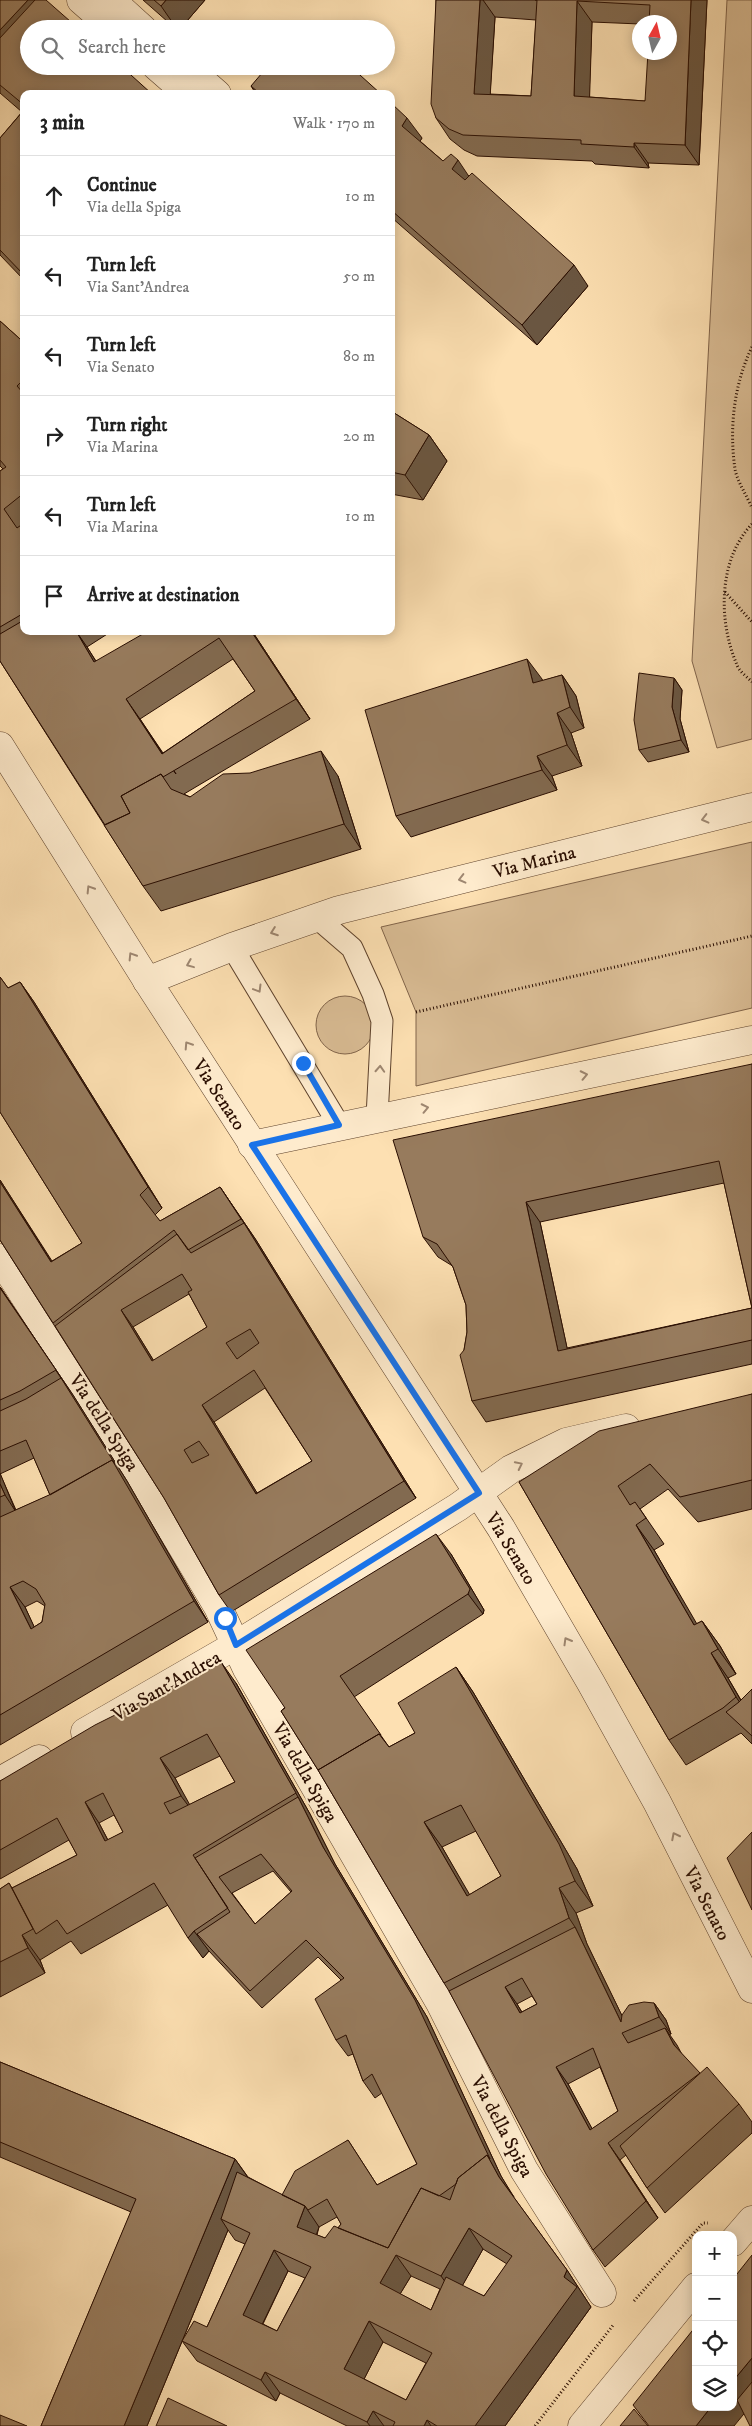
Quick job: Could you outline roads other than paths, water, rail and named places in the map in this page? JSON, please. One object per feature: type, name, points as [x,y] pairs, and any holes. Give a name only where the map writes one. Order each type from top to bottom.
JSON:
[{"type":"street","points":[[81,0],[121,20]]},
{"type":"street","points":[[173,75],[185,90]]},
{"type":"street","points":[[181,75],[209,90]]},
{"type":"street","name":"Via Senato","points":[[0,746],[252,1145],[468,1500],[591,1683],[647,1785],[752,1989]]},
{"type":"street","name":"Via Marina","points":[[148,981],[232,947],[316,917],[752,807]]},
{"type":"street","points":[[252,1145],[377,1117],[752,1040]]},
{"type":"street","name":"Via della Spiga","points":[[0,1258],[138,1473],[225,1618],[246,1669],[440,2003],[524,2170],[602,2293]]},
{"type":"street","name":"Via Sant'Andrea","points":[[0,1781],[236,1645],[468,1500],[511,1469],[566,1442],[650,1422]]},
{"type":"street","points":[[737,2237],[752,2220]]},
{"type":"street","points":[[582,2426],[692,2292]]},
{"type":"lane","points":[[316,917],[352,948],[373,994],[382,1021],[377,1117]]},
{"type":"lane","points":[[232,947],[339,1125]]}]
